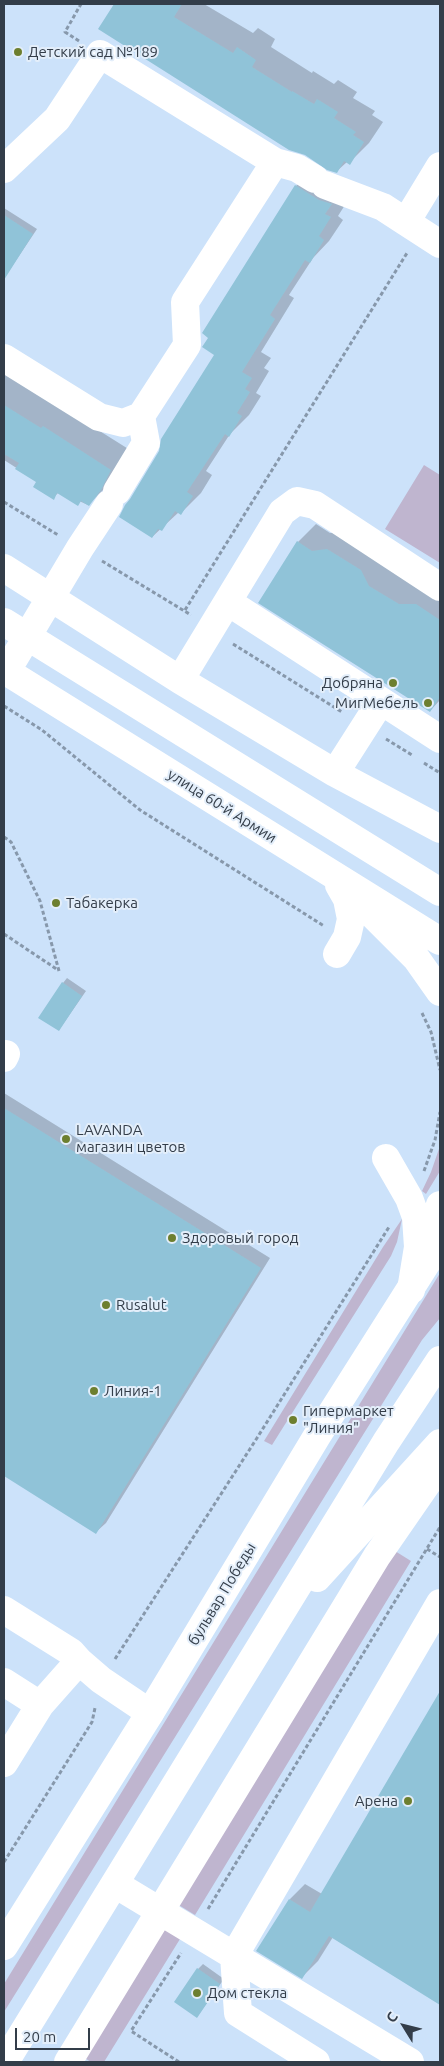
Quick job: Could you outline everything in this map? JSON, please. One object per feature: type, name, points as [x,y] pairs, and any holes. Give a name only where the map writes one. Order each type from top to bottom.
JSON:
[{"type":"street","points":[[4,169],[56,119],[100,54],[276,162],[297,168],[320,182],[383,207],[422,232],[440,166]]},
{"type":"street","points":[[4,358],[99,417],[123,423],[141,416],[187,345],[185,302],[276,162]]},
{"type":"street","points":[[5,671],[146,443],[141,416]]},
{"type":"street","points":[[180,680],[282,512],[297,501],[315,505],[440,587]]},
{"type":"street","points":[[4,568],[180,680],[335,773],[440,829]]},
{"type":"street","points":[[228,602],[440,740]]},
{"type":"street","points":[[4,622],[440,892]]},
{"type":"street","name":"улица 60-й Армии","points":[[5,671],[440,941]]},
{"type":"street","points":[[335,773],[381,701]]},
{"type":"street","points":[[334,876],[347,899],[351,919],[342,946]]},
{"type":"street","points":[[334,876],[416,958],[430,999]]},
{"type":"street","points":[[386,1158],[409,1198],[416,1217],[418,1247],[411,1290]]},
{"type":"street","points":[[411,1290],[440,1205]]},
{"type":"street","name":"бульвар Победы","points":[[4,1946],[150,1712],[317,1436],[440,1242]]},
{"type":"street","points":[[5,2062],[386,1442],[440,1360]]},
{"type":"street","points":[[386,1442],[440,1379]]},
{"type":"street","points":[[275,1623],[440,1443]]},
{"type":"street","points":[[68,2062],[377,1556],[440,1465]]},
{"type":"street","points":[[316,2062],[238,2013],[260,1926],[440,1603]]},
{"type":"street","points":[[4,1610],[71,1652],[101,1680],[150,1712]]},
{"type":"street","points":[[4,1763],[40,1704],[79,1661]]},
{"type":"street","points":[[4,1682],[40,1704]]},
{"type":"street","points":[[115,1884],[194,1933],[260,1926],[410,2062]]},
{"type":"path","points":[[65,32],[81,4]]},
{"type":"path","points":[[185,610],[422,232]]},
{"type":"path","points":[[4,706],[42,730],[140,810],[319,923],[342,946]]},
{"type":"path","points":[[4,838],[11,842],[40,901],[58,971],[4,934]]},
{"type":"path","points":[[430,999],[431,1032],[440,1070]]},
{"type":"path","points":[[4,1862],[92,1722],[101,1680],[258,1438],[377,1246],[409,1198],[424,1171],[434,1140],[440,1112]]},
{"type":"path","points":[[179,2062],[131,2031],[194,1933],[440,1527]]},
{"type":"path","points":[[427,1549],[440,1557]]},
{"type":"shaded area","points":[[424,465],[440,475],[440,563],[385,529]]},
{"type":"shaded area","points":[[440,1146],[440,1171],[426,1194],[422,1191]]},
{"type":"shaded area","points":[[402,1219],[397,1242],[391,1256],[272,1445],[264,1441],[383,1247]]},
{"type":"shaded area","points":[[440,1273],[440,1318],[422,1340],[4,2012],[4,1984]]},
{"type":"shaded area","points":[[395,1551],[411,1561],[195,1915],[177,1904]]},
{"type":"shaded area","points":[[163,1928],[180,1939],[104,2062],[91,2062],[83,2057]]},
{"type":"building","points":[[114,4],[182,4],[174,17],[233,53],[237,47],[256,60],[252,67],[292,92],[314,104],[317,99],[338,112],[334,118],[356,132],[353,135],[364,142],[350,165],[344,161],[337,173],[327,170],[305,155],[289,150],[98,29]]},
{"type":"building","points":[[295,185],[319,200],[332,204],[325,214],[331,217],[319,236],[324,240],[310,263],[305,260],[270,315],[275,319],[242,372],[252,378],[245,389],[250,392],[237,413],[242,416],[229,437],[225,434],[187,492],[193,496],[181,515],[175,511],[162,531],[158,529],[152,538],[119,517],[159,451],[161,439],[214,355],[202,347],[208,338],[202,333]]},
{"type":"building","points":[[4,215],[33,234],[4,280]]},
{"type":"building","points":[[4,405],[41,428],[43,426],[111,470],[101,490],[89,506],[81,501],[78,506],[57,493],[54,500],[33,487],[36,482],[15,469],[19,463],[4,454]]},
{"type":"building","points":[[297,541],[312,551],[327,549],[361,570],[369,586],[399,604],[416,604],[440,620],[440,697],[430,712],[258,603]]},
{"type":"building","points":[[62,982],[82,996],[59,1031],[38,1018]]},
{"type":"building","name":"Линия-1","points":[[4,1108],[261,1268],[96,1534],[4,1476]]},
{"type":"building","name":"Арена","points":[[440,1691],[440,2005],[329,1936],[302,1979],[256,1951],[289,1899],[310,1912]]},
{"type":"building","name":"Дом стекла","points":[[197,1968],[220,1984],[197,2018],[174,2002]]},
{"type":"place","name":"Детский сад №189","points":[[18,52]]},
{"type":"place","name":"Добряна","points":[[393,683]]},
{"type":"place","name":"МигМебель","points":[[428,703]]},
{"type":"place","name":"Табакерка","points":[[56,903]]},
{"type":"place","name":"LAVANDA магазин цветов","points":[[66,1139]]},
{"type":"place","name":"Здоровый город","points":[[172,1238]]},
{"type":"place","name":"Rusalut","points":[[106,1305]]},
{"type":"place","name":"Линия-1","points":[[94,1391]]},
{"type":"place","name":"Гипермаркет \"Линия\"","points":[[293,1420]]},
{"type":"place","name":"Арена","points":[[408,1801]]},
{"type":"place","name":"Дом стекла","points":[[197,1993]]}]
